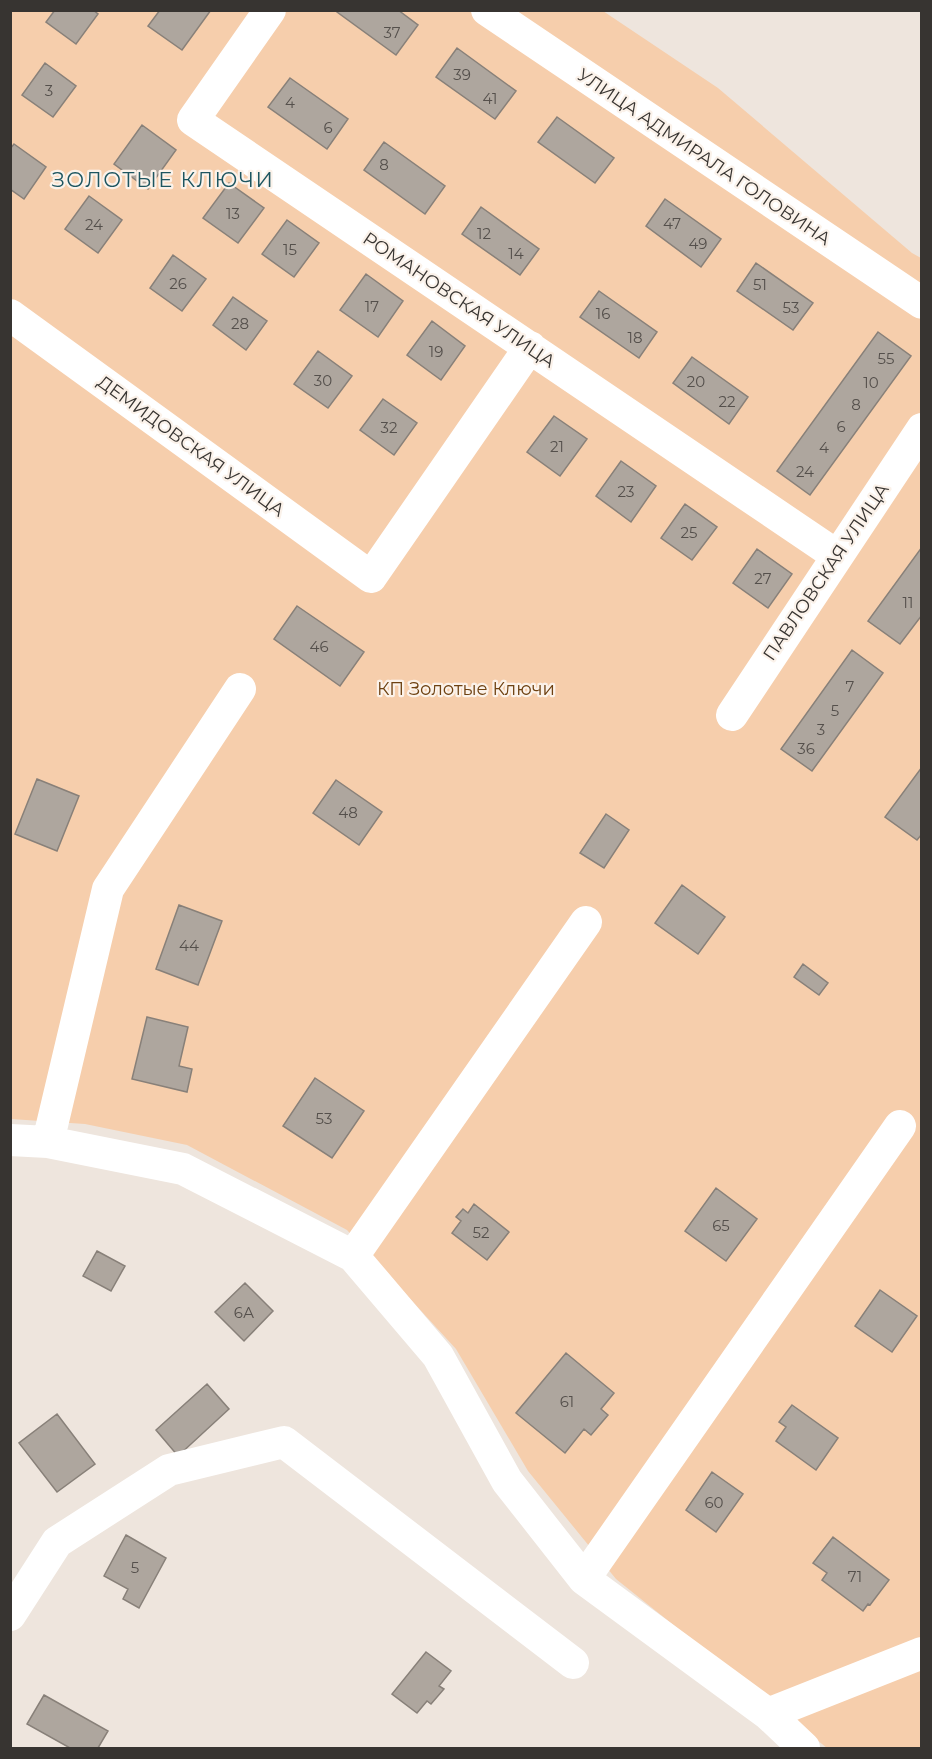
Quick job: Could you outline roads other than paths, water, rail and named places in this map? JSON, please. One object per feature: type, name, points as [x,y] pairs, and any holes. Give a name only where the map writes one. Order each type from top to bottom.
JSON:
[{"type":"street","name":"РОМАНОВСКАЯ УЛИЦА","points":[[270,10],[193,120],[836,555]]},
{"type":"street","name":"УЛИЦА АДМИРАЛА ГОЛОВИНА","points":[[487,10],[921,303]]},
{"type":"street","name":"ДЕМИДОВСКАЯ УЛИЦА","points":[[10,315],[371,577],[530,347]]},
{"type":"street","name":"ПАВЛОВСКАЯ УЛИЦА","points":[[732,715],[921,429]]},
{"type":"street","points":[[48,1142],[108,889],[240,689]]},
{"type":"street","points":[[353,1256],[586,922]]},
{"type":"street","points":[[584,1579],[900,1126]]},
{"type":"street","points":[[10,1140],[48,1142],[183,1169],[353,1256],[438,1356],[507,1481],[584,1579],[768,1714],[804,1749]]},
{"type":"street","points":[[10,1615],[57,1542],[169,1470],[284,1442],[573,1663]]},
{"type":"street","points":[[768,1714],[921,1653]]},
{"type":"district","name":"ЗОЛОТЫЕ КЛЮЧИ","points":[[163,179]]},
{"type":"park label","name":"КП Золотые Ключи","points":[[466,689]]}]
